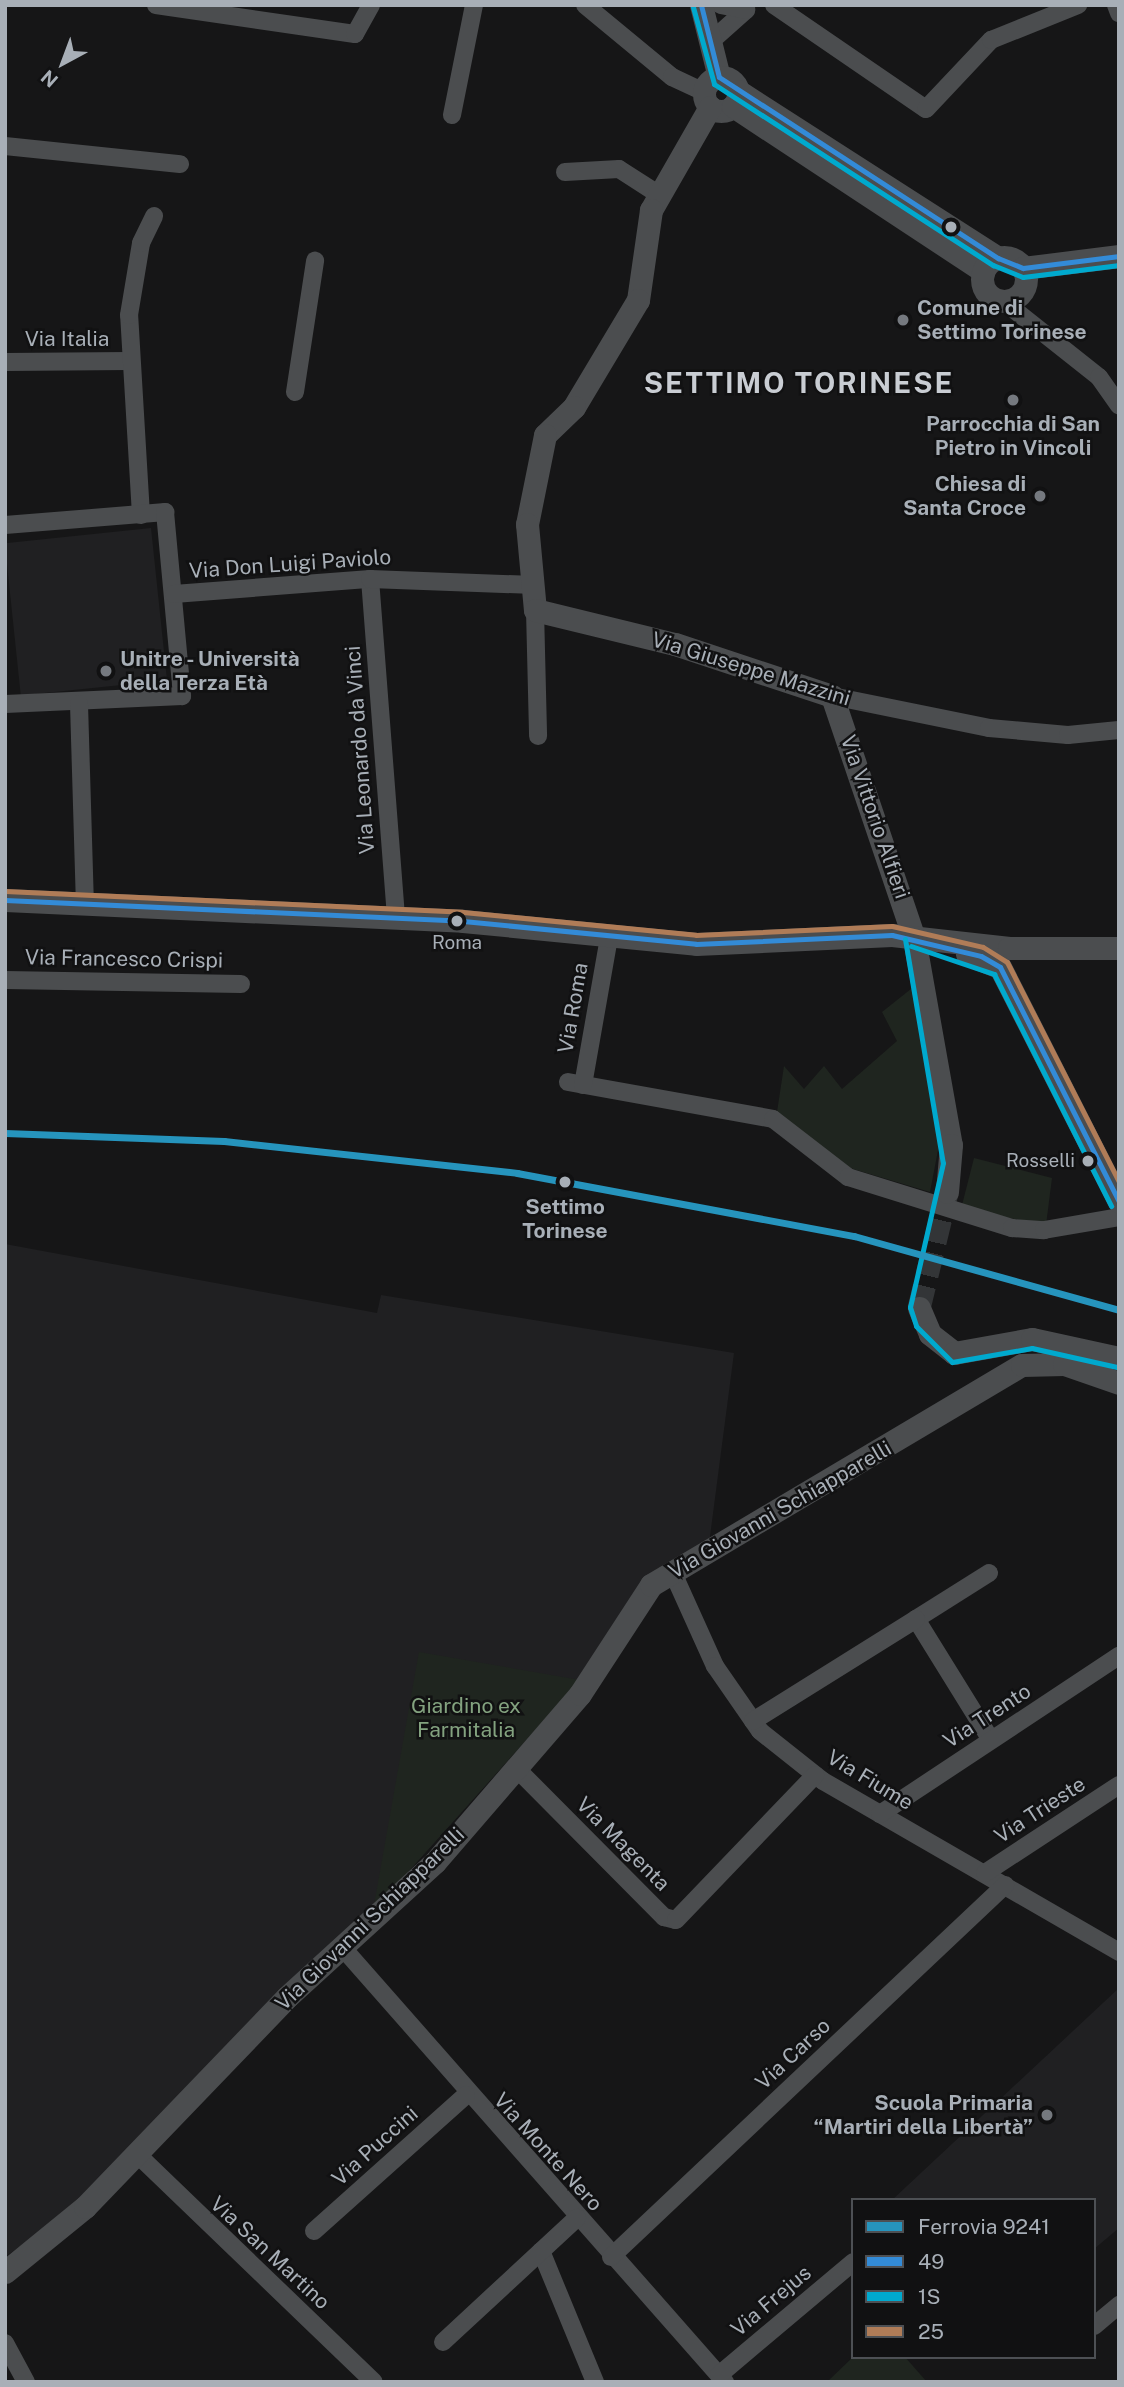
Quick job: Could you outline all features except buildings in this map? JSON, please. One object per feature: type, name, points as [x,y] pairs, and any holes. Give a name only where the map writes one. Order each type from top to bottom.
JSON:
[{"type":"street","points":[[156,5],[355,34],[371,5]]},
{"type":"street","points":[[453,115],[474,5]]},
{"type":"street","points":[[585,5],[672,77],[721,95],[990,264],[1023,268],[1119,256]]},
{"type":"street","points":[[538,736],[535,584],[527,524],[545,435],[573,407],[638,300],[646,273],[647,222],[658,194],[721,95],[701,5]]},
{"type":"street","points":[[720,5],[749,8]]},
{"type":"street","points":[[774,5],[926,109],[991,40],[1078,5]]},
{"type":"street","points":[[1116,5],[1119,13]]},
{"type":"street","points":[[709,43],[749,8]]},
{"type":"street","points":[[5,146],[180,164]]},
{"type":"street","points":[[565,172],[619,169],[658,194]]},
{"type":"street","points":[[141,515],[129,361],[141,243],[154,216]]},
{"type":"street","points":[[295,392],[315,261]]},
{"type":"street","points":[[990,264],[985,290],[1003,301],[1099,377],[1119,406]]},
{"type":"street","points":[[1003,301],[1024,288],[1023,268]]},
{"type":"street","name":"Via Italia","points":[[5,362],[129,361]]},
{"type":"street","points":[[5,525],[164,512],[182,696],[79,704],[5,704]]},
{"type":"street","name":"Via Don Luigi Paviolo","points":[[174,594],[370,579],[535,584]]},
{"type":"street","name":"Via Leonardo da Vinci","points":[[370,579],[396,917]]},
{"type":"street","name":"Via Giuseppe Mazzini","points":[[535,610],[675,644],[832,696],[989,728],[1068,735],[1119,730]]},
{"type":"street","name":"Via Vittorio Alfieri","points":[[832,696],[914,938],[951,1145],[947,1192]]},
{"type":"street","points":[[79,704],[85,902]]},
{"type":"street","points":[[5,900],[396,917],[695,944],[914,938],[1005,958],[1119,948]]},
{"type":"street","name":"Via Roma","points":[[609,938],[575,1083],[773,1119],[848,1177],[1012,1228],[1044,1230],[1119,1217]]},
{"type":"street","points":[[1005,958],[1119,1202]]},
{"type":"street","name":"Via Francesco Crispi","points":[[5,980],[241,984]]},
{"type":"street","points":[[919,1308],[930,1334],[954,1353],[1032,1339],[1119,1358]]},
{"type":"street","name":"Via Giovanni Schiapparelli","points":[[5,2272],[138,2155],[342,1947],[418,1880],[517,1769],[598,1670],[645,1592],[1022,1365],[1064,1364],[1119,1382]]},
{"type":"street","name":"Via Fiume","points":[[673,1573],[715,1666],[754,1721],[815,1775],[1119,1952]]},
{"type":"street","points":[[754,1721],[989,1573]]},
{"type":"street","points":[[916,1619],[991,1740]]},
{"type":"street","name":"Via Trento","points":[[880,1814],[1119,1656]]},
{"type":"street","name":"Via Magenta","points":[[517,1769],[664,1917],[676,1920],[815,1775]]},
{"type":"street","name":"Via Trieste","points":[[985,1873],[1119,1785]]},
{"type":"street","name":"Via Carso","points":[[611,2257],[1005,1885]]},
{"type":"street","name":"Via Monte Nero","points":[[342,1947],[466,2095],[722,2378]]},
{"type":"street","name":"Via Puccini","points":[[314,2231],[466,2095]]},
{"type":"street","name":"Via San Martino","points":[[138,2155],[374,2382]]},
{"type":"street","points":[[443,2342],[577,2218]]},
{"type":"street","points":[[541,2251],[595,2382]]},
{"type":"street","name":"Via Frejus","points":[[722,2378],[851,2264]]},
{"type":"street","points":[[1096,2324],[1119,2305]]},
{"type":"street","points":[[5,2343],[26,2382]]},
{"type":"shaded area","points":[[151,528],[167,680],[21,696],[5,543]]},
{"type":"shaded area","points":[[5,1244],[377,1313],[381,1295],[734,1353],[709,1544],[656,1570],[580,1680],[373,1911],[71,2210],[5,2257]]},
{"type":"shaded area","name":"Scuola Primaria “Martiri della Libertà”","points":[[1119,1988],[1119,2228],[1096,2247],[1096,2198],[894,2198]]},
{"type":"green space","points":[[916,985],[939,1145],[930,1192],[833,1163],[777,1112],[784,1066],[804,1089],[824,1066],[842,1089],[897,1041],[882,1012]]},
{"type":"green space","points":[[974,1158],[1052,1178],[1046,1225],[961,1209]]},
{"type":"green space","name":"Giardino ex Farmitalia","points":[[419,1652],[580,1680],[373,1911]]},
{"type":"green space","points":[[851,2359],[907,2359],[927,2382],[827,2382]]},
{"type":"tunnel","points":[[919,1308],[947,1192]]},
{"type":"rail line","name":"9241","points":[[5,1133],[224,1141],[517,1173],[854,1236],[1119,1310]]},
{"type":"transit line","name":"49","points":[[701,5],[719,77],[998,258],[1023,268],[1119,256]]},
{"type":"transit line","name":"1S","points":[[693,7],[714,84],[993,265],[1023,277],[1119,265]]},
{"type":"transit line","name":"25","points":[[5,891],[463,912],[696,935],[892,926],[983,947],[1007,962],[1119,1182]]},
{"type":"transit line","name":"49","points":[[5,900],[463,921],[696,944],[892,935],[981,956],[1000,967],[1119,1202]]},
{"type":"transit line","name":"1S","points":[[905,939],[943,1163],[910,1307],[916,1326],[952,1362],[1032,1348],[1117,1367]]},
{"type":"transit line","name":"1S","points":[[911,946],[994,974],[1111,1206]]},
{"type":"place","name":"Comune di Settimo Torinese","points":[[903,320]]},
{"type":"place","name":"Parrocchia di San Pietro in Vincoli","points":[[1013,400]]},
{"type":"place","name":"Chiesa di Santa Croce","points":[[1040,496]]},
{"type":"place","name":"Unitre - Università della Terza Età","points":[[106,671]]},
{"type":"place","name":"Roma","points":[[457,921]]},
{"type":"place","name":"Rosselli","points":[[1088,1161]]},
{"type":"place","name":"Settimo Torinese","points":[[565,1182]]},
{"type":"place","name":"Scuola Primaria “Martiri della Libertà”","points":[[1047,2115]]},
{"type":"district","name":"SETTIMO TORINESE","points":[[799,383]]}]
